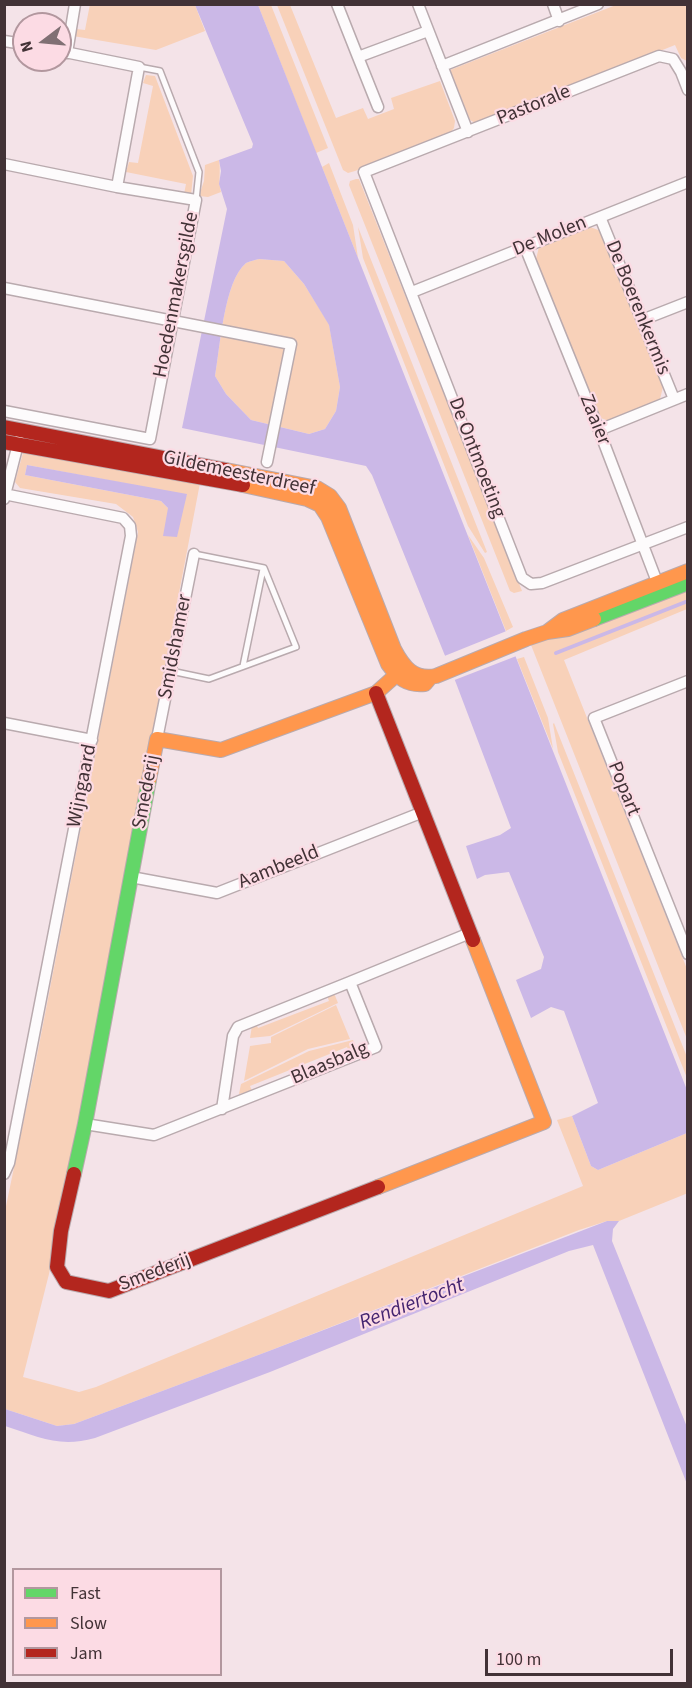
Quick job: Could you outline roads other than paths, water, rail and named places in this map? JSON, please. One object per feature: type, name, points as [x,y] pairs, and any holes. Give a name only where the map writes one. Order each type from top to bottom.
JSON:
[{"type":"street","points":[[337,4],[378,107]]},
{"type":"street","points":[[418,4],[468,132]]},
{"type":"street","points":[[553,4],[559,21]]},
{"type":"street","points":[[442,66],[598,4]]},
{"type":"street","points":[[358,57],[428,31]]},
{"type":"street","points":[[72,54],[139,67],[117,187]]},
{"type":"street","name":"Pastorale","points":[[364,172],[659,56],[673,59],[681,72],[687,90]]},
{"type":"street","name":"Hoedenmakersgilde","points":[[4,164],[196,200],[150,439],[4,411]]},
{"type":"street","name":"De Ontmoeting","points":[[364,172],[522,578],[531,584],[542,583],[687,527]]},
{"type":"street","name":"De Molen","points":[[412,292],[687,182]]},
{"type":"street","name":"De Boerenkermis","points":[[600,217],[674,399]]},
{"type":"street","name":"Zaaier","points":[[525,247],[660,588]]},
{"type":"street","points":[[4,288],[291,344],[268,458]]},
{"type":"street","points":[[642,320],[687,302]]},
{"type":"street","points":[[599,430],[687,394]]},
{"type":"street","name":"Gildemeesterdreef","points":[[4,427],[324,491],[332,497],[339,508],[394,649],[400,672]]},
{"type":"street","points":[[5,496],[11,444],[20,430]]},
{"type":"street","name":"Gildemeesterdreef","points":[[11,444],[263,489],[307,499],[320,505],[328,517],[382,653],[400,672]]},
{"type":"street","name":"Wijngaard","points":[[4,1174],[9,1163],[130,542],[130,526],[123,518],[5,496]]},
{"type":"street","name":"Smidshamer","points":[[157,739],[194,554]]},
{"type":"street","points":[[660,588],[687,571]]},
{"type":"street","points":[[400,672],[410,685],[424,684],[433,676],[547,632],[562,620],[660,588],[687,583]]},
{"type":"street","name":"Smederij","points":[[376,693],[544,1122],[109,1291],[66,1282],[57,1267],[61,1231],[85,1124],[157,739],[221,750],[376,693],[400,672]]},
{"type":"street","name":"Popart","points":[[687,681],[594,718],[687,954]]},
{"type":"street","points":[[4,723],[92,740]]},
{"type":"street","name":"Aambeeld","points":[[131,877],[218,893],[423,812]]},
{"type":"street","points":[[222,1109],[233,1036],[238,1027],[470,933]]},
{"type":"street","name":"Blaasbalg","points":[[85,1124],[154,1136],[376,1047],[350,982]]},
{"type":"lane","points":[[139,67],[160,71],[199,172],[196,200]]},
{"type":"lane","points":[[194,554],[264,568]]},
{"type":"lane","points":[[171,671],[209,679],[296,647],[264,568]]},
{"type":"lane","points":[[243,666],[264,568]]},
{"type":"water","points":[[195,5],[258,5],[687,1090],[687,1133],[598,1170],[591,1166],[572,1116],[598,1103],[564,1011],[551,1007],[531,1018],[516,980],[541,969],[544,957],[509,872],[485,875],[477,879],[466,846],[500,835],[511,828],[456,683],[372,475],[366,466],[182,428],[227,209],[219,184],[221,171],[219,160],[252,148],[253,144]],"holes":[[[259,259],[284,261],[304,284],[329,325],[340,387],[336,411],[325,429],[309,434],[251,420],[226,394],[215,376],[228,299],[239,272],[246,263]]]},
{"type":"water","points":[[27,465],[187,494],[177,537],[163,536],[168,508],[161,501],[25,475]]},
{"type":"water","name":"Rendiertocht","points":[[607,1221],[619,1221],[613,1229],[612,1241],[687,1427],[687,1484],[593,1245],[569,1251],[270,1372],[95,1438],[71,1442],[49,1440],[5,1426],[5,1409],[57,1426],[74,1424]]},
{"type":"waterway","points":[[556,653],[688,601]]}]
